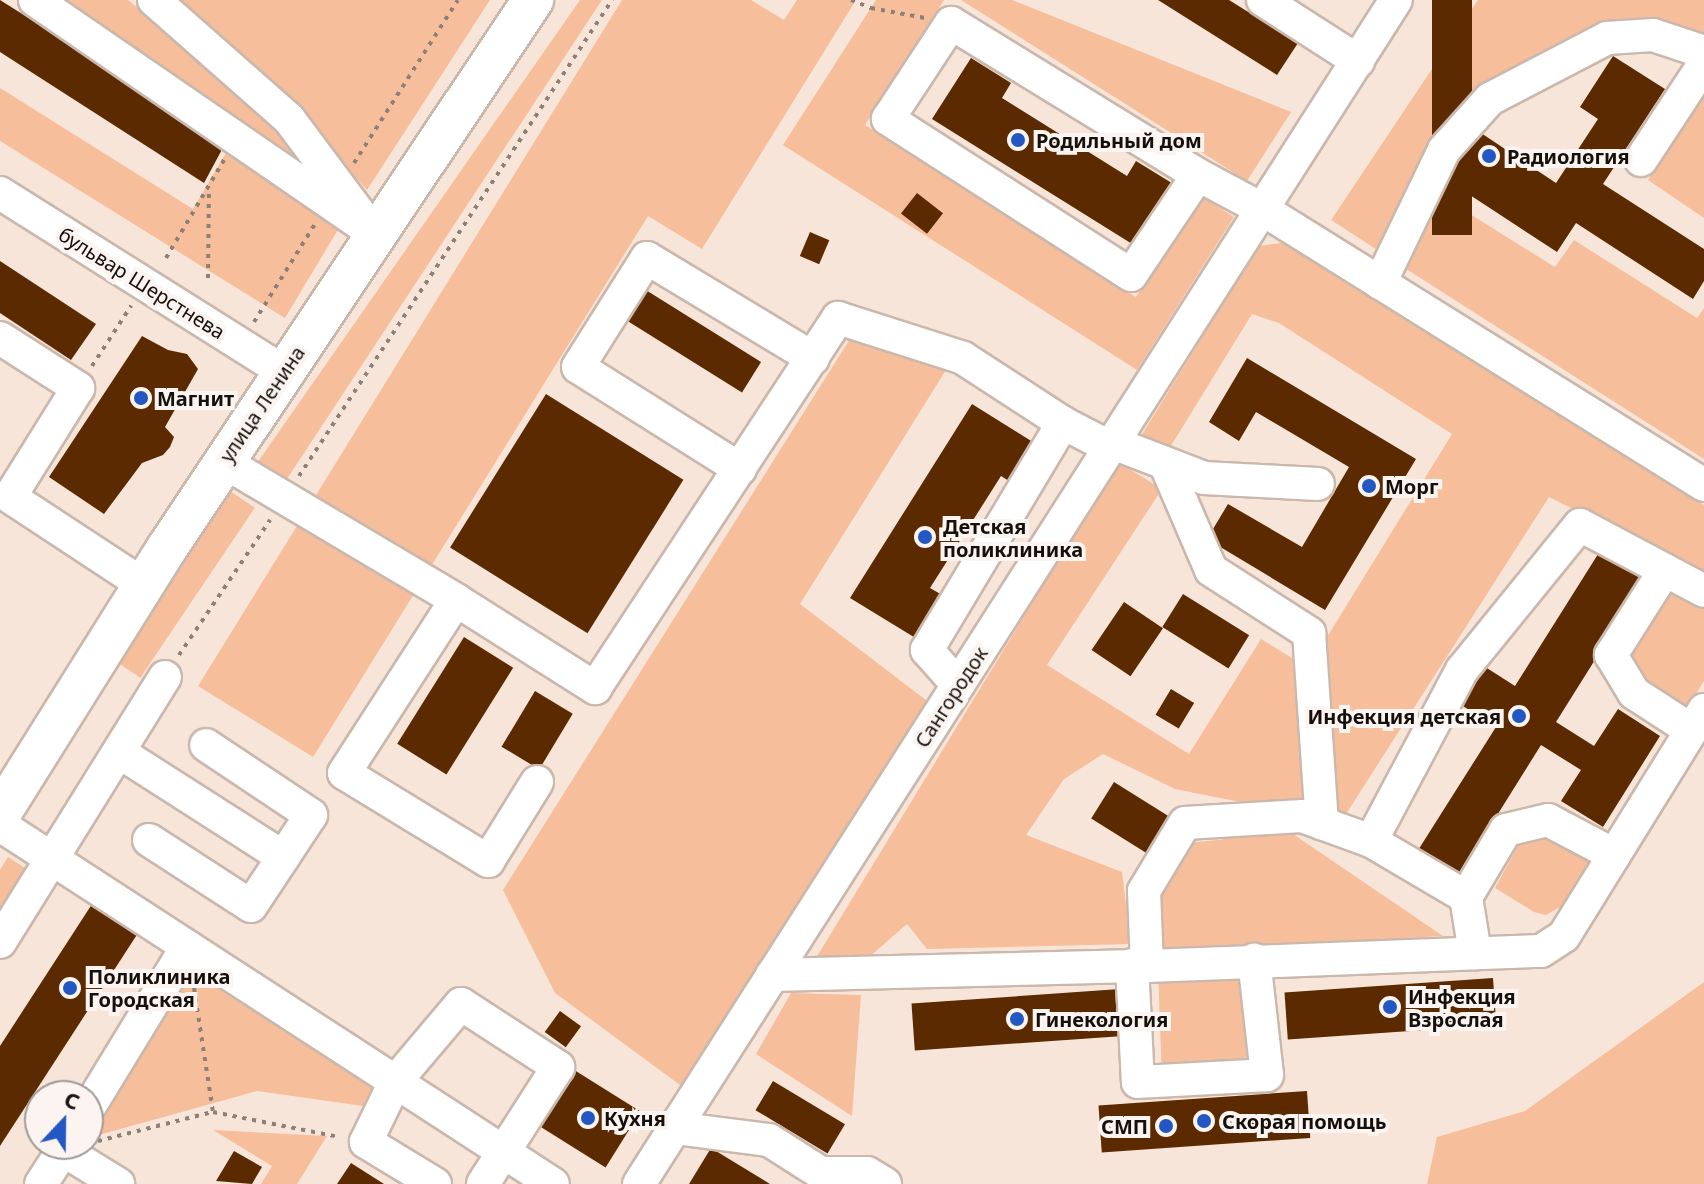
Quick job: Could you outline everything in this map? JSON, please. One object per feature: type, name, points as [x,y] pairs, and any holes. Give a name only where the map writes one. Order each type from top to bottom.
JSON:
[{"type":"main road","name":"улица Ленина","points":[[0,814],[224,462],[533,0]]},
{"type":"street","points":[[35,0],[376,234]]},
{"type":"street","points":[[154,0],[289,119],[376,234]]},
{"type":"street","points":[[1264,0],[1358,61]]},
{"type":"street","name":"Сангородок","points":[[639,1184],[1396,0]]},
{"type":"street","points":[[1198,175],[1131,275],[888,119],[951,23],[1198,175],[1262,209],[1704,485]]},
{"type":"street","points":[[1380,283],[1444,150],[1490,99],[1607,38],[1653,35],[1704,52]]},
{"type":"street","points":[[1641,160],[1704,64]]},
{"type":"street","name":"бульвар Шерстнева","points":[[0,193],[284,372]]},
{"type":"street","points":[[740,469],[578,367],[647,258],[813,358]]},
{"type":"street","points":[[224,462],[456,600],[595,688],[838,318],[963,358],[1063,423],[1112,445],[1204,478],[1318,484]]},
{"type":"street","points":[[0,338],[78,388],[10,497],[144,585]]},
{"type":"street","points":[[958,685],[927,650],[1063,423]]},
{"type":"street","points":[[1165,463],[1211,570],[1309,633],[1322,824]]},
{"type":"street","points":[[1371,841],[1462,670],[1580,525],[1704,591]]},
{"type":"street","points":[[997,535],[1038,560]]},
{"type":"street","points":[[772,975],[1139,966],[1541,951],[1564,936],[1698,720],[1634,693],[1611,655],[1665,570]]},
{"type":"street","points":[[456,600],[344,773],[488,861],[537,782]]},
{"type":"street","points":[[0,942],[165,677]]},
{"type":"street","points":[[149,840],[251,906],[311,815],[206,745]]},
{"type":"street","points":[[119,752],[283,857]]},
{"type":"street","points":[[1254,960],[1267,1075],[1138,1082],[1139,966],[1144,891],[1185,823],[1302,816],[1371,841],[1466,897]]},
{"type":"street","points":[[1475,953],[1466,897],[1506,830],[1548,820],[1614,855]]},
{"type":"street","points":[[0,825],[553,1184]]},
{"type":"street","points":[[104,1083],[187,947]]},
{"type":"street","points":[[435,1184],[366,1142],[395,1082],[461,1004],[558,1067],[483,1184]]},
{"type":"street","points":[[675,1128],[769,1140],[821,1173],[867,1173],[885,1184]]},
{"type":"street","points":[[41,1184],[61,1160]]},
{"type":"street","points":[[90,1160],[118,1184]]},
{"type":"path","points":[[165,677],[612,0]]},
{"type":"path","points":[[851,0],[871,8],[951,23]]},
{"type":"path","points":[[166,258],[237,139]]},
{"type":"path","points":[[208,278],[209,186]]},
{"type":"path","points":[[78,388],[145,285]]},
{"type":"path","points":[[187,947],[213,1112]]},
{"type":"path","points":[[104,1138],[213,1112],[366,1142]]},
{"type":"shaded area","points":[[53,0],[128,0],[259,106],[297,157]]},
{"type":"shaded area","points":[[168,0],[490,0],[367,190],[297,111]]},
{"type":"shaded area","points":[[580,0],[602,0],[283,485],[255,466]]},
{"type":"shaded area","points":[[622,0],[751,0],[784,20],[797,0],[856,0],[702,249],[648,216],[313,757],[198,686]]},
{"type":"shaded area","points":[[876,0],[944,0],[865,125],[1136,297],[1201,196],[1234,217],[1137,370],[783,145]]},
{"type":"shaded area","points":[[961,0],[1012,0],[1291,112],[1247,181]]},
{"type":"shaded area","points":[[1478,0],[1704,0],[1704,38],[1657,23],[1482,92],[1382,253],[1331,220]]},
{"type":"shaded area","points":[[0,88],[193,209],[230,146],[345,218],[285,318],[0,141]]},
{"type":"shaded area","points":[[1704,95],[1704,218],[1648,180]]},
{"type":"shaded area","points":[[1433,191],[1555,267],[1574,240],[1697,318],[1704,308],[1704,459],[1400,265]]},
{"type":"shaded area","points":[[1282,243],[1704,505],[1704,575],[1549,497],[1346,814],[1299,799],[1265,807],[1175,789],[1103,754],[1064,779],[1026,835],[1122,872],[1131,944],[927,949],[907,924],[853,971],[813,963],[1118,462],[1162,489],[1047,665],[1189,754],[1261,639],[1308,668],[1452,434],[1279,323],[1252,314],[1166,454],[1139,439],[1259,246]]},
{"type":"shaded area","points":[[855,331],[951,362],[800,604],[939,710],[695,1096],[555,993],[503,890]]},
{"type":"shaded area","points":[[230,491],[255,508],[140,678],[115,661]]},
{"type":"shaded area","points":[[1668,576],[1704,596],[1704,681],[1680,719],[1617,658]]},
{"type":"shaded area","points":[[1290,832],[1443,936],[1138,953],[1170,845]]},
{"type":"shaded area","points":[[1554,835],[1599,865],[1580,896],[1546,915],[1534,912],[1495,888],[1523,837]]},
{"type":"shaded area","points":[[8,857],[31,872],[0,922],[0,870]]},
{"type":"shaded area","points":[[189,954],[380,1077],[363,1106],[257,1091],[104,1134],[104,1094]]},
{"type":"shaded area","points":[[1243,966],[1247,1067],[1162,1070],[1158,969]]},
{"type":"shaded area","points":[[1704,982],[1704,1184],[1427,1184],[1437,1137],[1525,1111]]},
{"type":"shaded area","points":[[791,993],[861,995],[852,1116],[756,1054]]},
{"type":"shaded area","points":[[213,1130],[327,1136],[297,1184],[261,1184],[272,1166]]},
{"type":"building","points":[[0,0],[226,142],[204,183],[0,52]]},
{"type":"building","points":[[1158,0],[1229,0],[1298,43],[1277,75]]},
{"type":"building","points":[[1432,0],[1472,0],[1472,235],[1432,235]]},
{"type":"building","name":"Радиология","points":[[1613,56],[1665,89],[1603,184],[1704,249],[1704,281],[1693,299],[1576,223],[1557,252],[1447,180],[1478,131],[1556,183],[1598,119],[1580,107]]},
{"type":"building","name":"Родильный дом","points":[[971,58],[1011,83],[1002,98],[1127,176],[1136,161],[1175,185],[1137,247],[932,119]]},
{"type":"building","points":[[917,193],[943,213],[927,234],[901,213]]},
{"type":"building","points":[[810,232],[829,240],[819,264],[800,256]]},
{"type":"building","points":[[0,261],[96,324],[71,360],[0,313]]},
{"type":"building","points":[[633,282],[761,362],[742,393],[614,313]]},
{"type":"building","name":"Магнит","points":[[142,336],[168,350],[187,354],[198,369],[165,427],[174,437],[170,447],[163,455],[142,463],[104,514],[49,477]]},
{"type":"building","name":"Морг","points":[[1247,358],[1416,459],[1325,610],[1207,539],[1228,504],[1302,547],[1349,467],[1256,412],[1239,441],[1209,422]]},
{"type":"building","points":[[546,394],[683,480],[587,633],[450,547]]},
{"type":"building","name":"Детская поликлиника","points":[[972,404],[1041,447],[1017,486],[1001,476],[930,588],[949,599],[922,642],[850,598]]},
{"type":"building","name":"Инфекция детская","points":[[1600,551],[1645,580],[1556,722],[1594,746],[1618,709],[1660,736],[1603,827],[1561,801],[1581,770],[1541,745],[1456,881],[1415,855],[1496,727],[1455,701],[1479,663],[1515,686]]},
{"type":"building","points":[[1183,594],[1249,635],[1228,668],[1162,627]]},
{"type":"building","points":[[1124,602],[1163,628],[1131,676],[1092,650]]},
{"type":"building","points":[[464,637],[513,668],[446,775],[397,744]]},
{"type":"building","points":[[1171,689],[1194,703],[1179,729],[1156,715]]},
{"type":"building","points":[[535,691],[573,714],[539,769],[502,747]]},
{"type":"building","points":[[1114,782],[1169,816],[1146,853],[1091,818]]},
{"type":"building","name":"Поликлиника Городская","points":[[94,901],[140,930],[43,1080],[24,1080],[24,1109],[0,1146],[0,1046]]},
{"type":"building","name":"Инфекция Взрослая","points":[[1493,978],[1496,1025],[1288,1039],[1285,993]]},
{"type":"building","name":"Гинекология","points":[[1120,989],[1123,1036],[915,1050],[912,1004]]},
{"type":"building","points":[[560,1011],[581,1026],[566,1047],[545,1032]]},
{"type":"building","name":"Кухня","points":[[571,1068],[641,1111],[606,1167],[536,1124]]},
{"type":"building","points":[[773,1081],[845,1124],[827,1153],[755,1110]]},
{"type":"building","name":"Скорая помощь","points":[[1307,1091],[1310,1138],[1102,1152],[1099,1106]]},
{"type":"building","points":[[711,1148],[770,1184],[689,1184]]},
{"type":"building","points":[[234,1151],[262,1167],[252,1184],[216,1181]]},
{"type":"building","points":[[351,1163],[384,1184],[337,1184]]},
{"type":"place","name":"Родильный дом","points":[[1018,140]]},
{"type":"place","name":"Радиология","points":[[1489,156]]},
{"type":"place","name":"Магнит","points":[[141,398]]},
{"type":"place","name":"Морг","points":[[1369,486]]},
{"type":"place","name":"Детская поликлиника","points":[[925,537]]},
{"type":"place","name":"Инфекция детская","points":[[1519,716]]},
{"type":"place","name":"Поликлиника Городская","points":[[70,988]]},
{"type":"place","name":"Инфекция Взрослая","points":[[1390,1007]]},
{"type":"place","name":"Гинекология","points":[[1017,1019]]},
{"type":"place","name":"Кухня","points":[[588,1118]]},
{"type":"place","name":"Скорая помощь","points":[[1204,1121]]},
{"type":"place","name":"СМП","points":[[1166,1126]]}]
